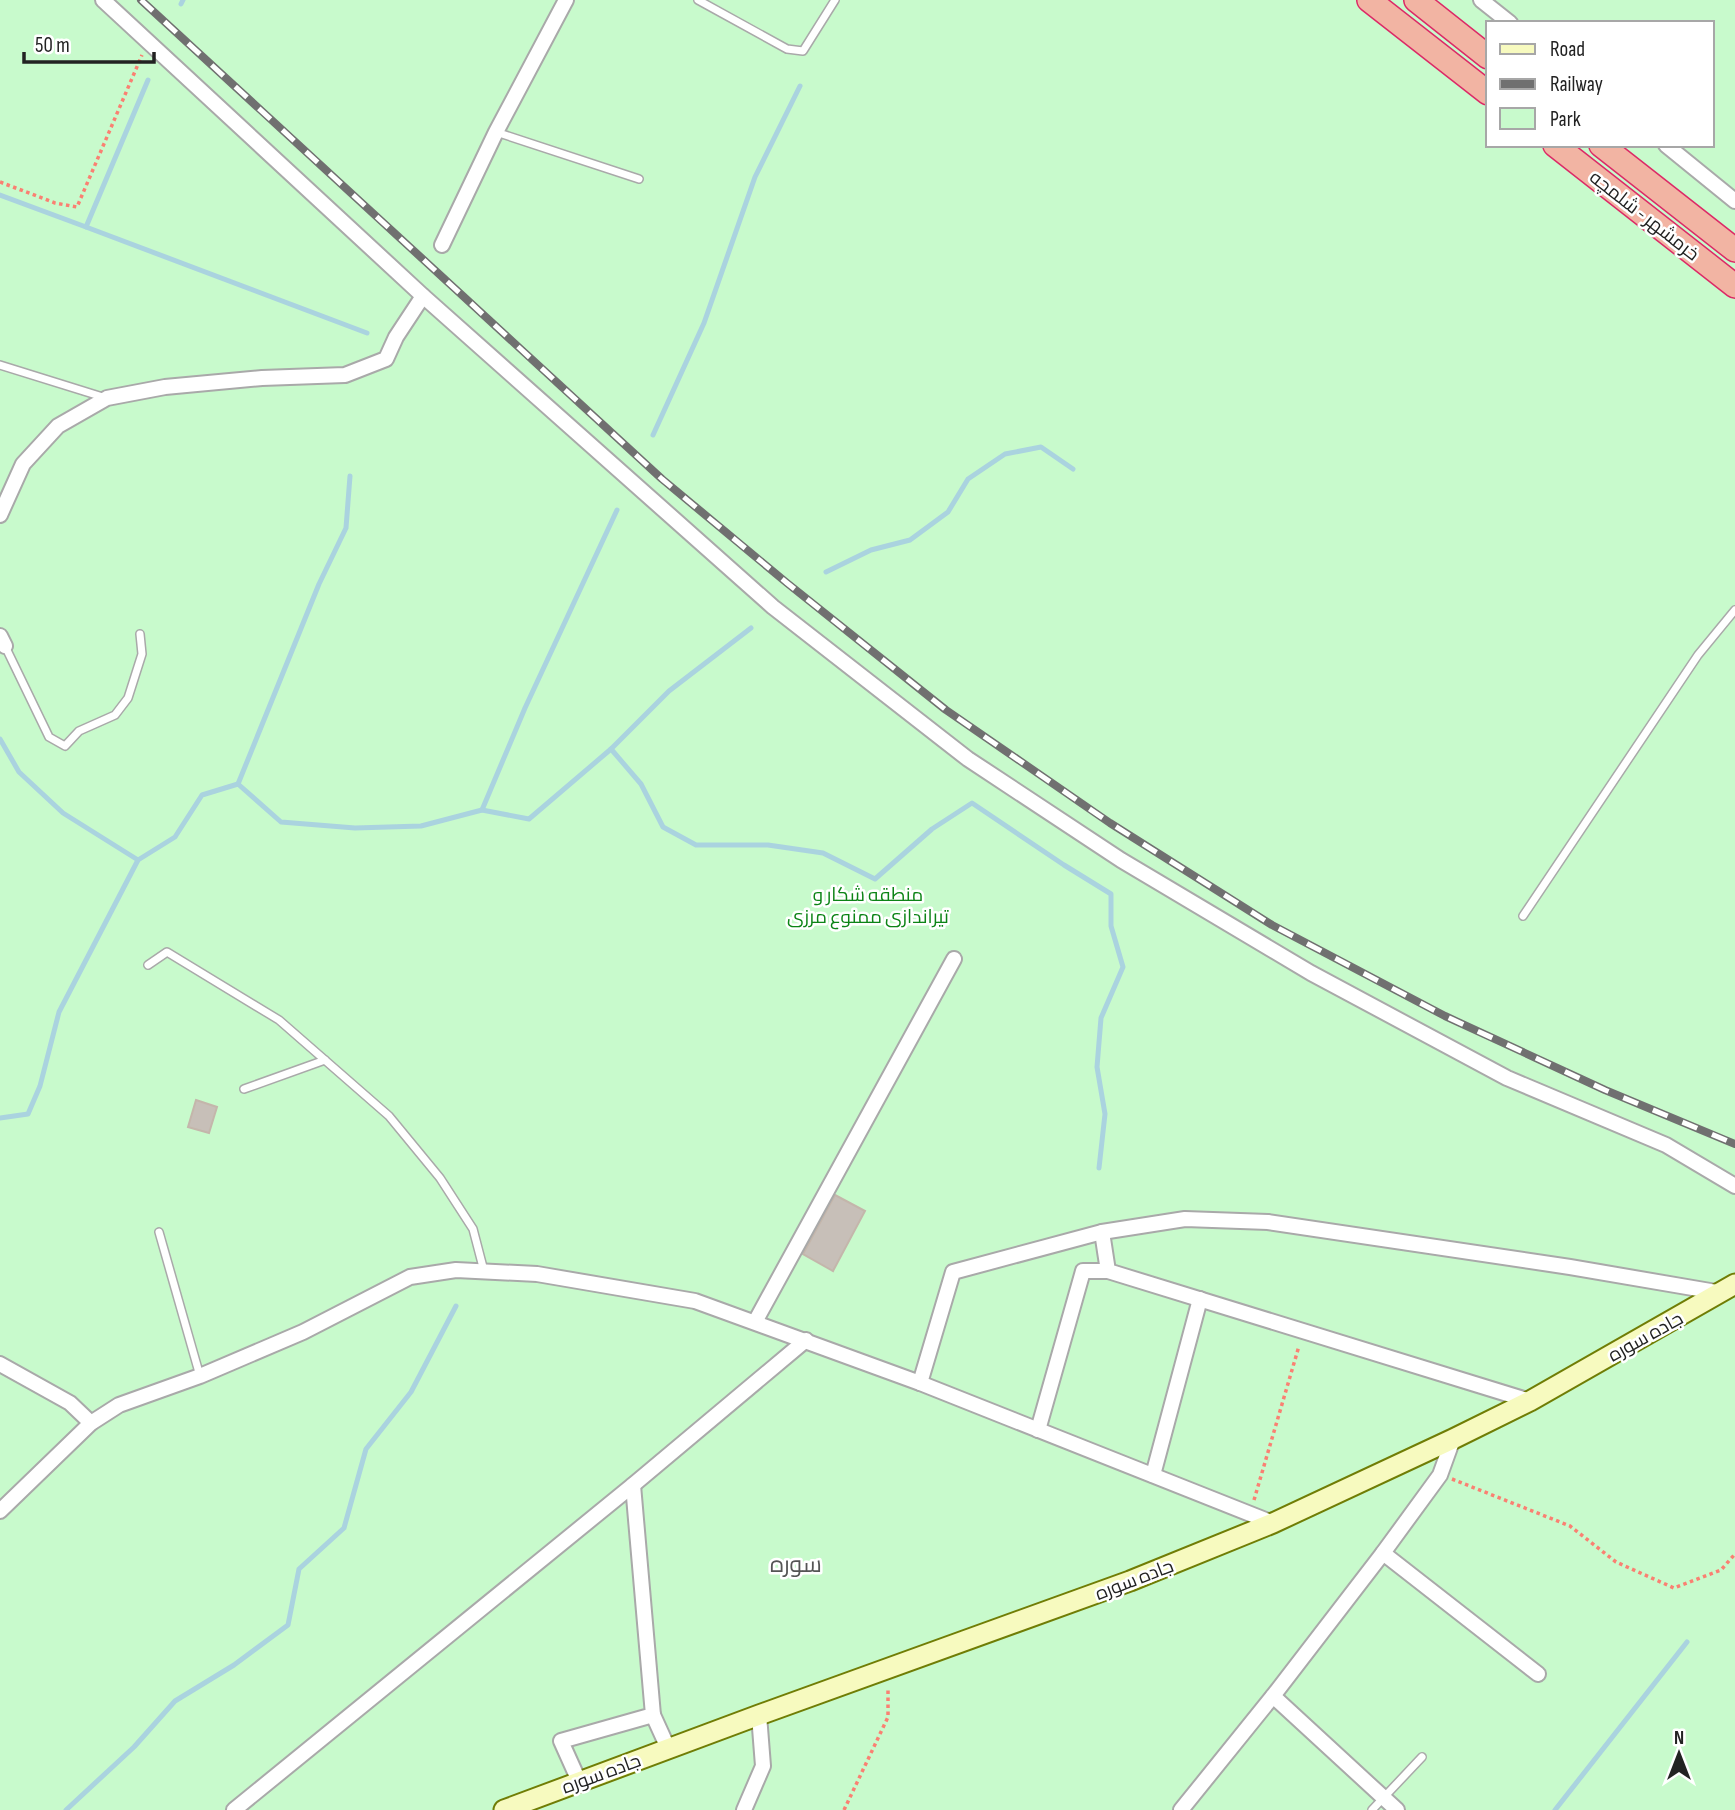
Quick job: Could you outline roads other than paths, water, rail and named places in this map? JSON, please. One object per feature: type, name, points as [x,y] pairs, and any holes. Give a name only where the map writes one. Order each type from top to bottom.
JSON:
[{"type":"highway","points":[[1369,0],[1486,91]]},
{"type":"highway","points":[[1416,0],[1486,55]]},
{"type":"highway","name":"خرمشهر - شلمچه","points":[[1558,147],[1735,286]]},
{"type":"highway","name":"خرمشهر - شلمچه","points":[[1604,147],[1735,250]]},
{"type":"main road","name":"جاده سوره","points":[[504,1810],[759,1714],[1130,1581],[1273,1523],[1453,1440],[1530,1401],[1728,1289]]},
{"type":"street","points":[[103,0],[423,296],[773,607],[968,759],[1121,860],[1311,973],[1507,1077],[1666,1145],[1735,1186]]},
{"type":"street","points":[[442,245],[496,132],[566,0]]},
{"type":"street","points":[[1481,0],[1504,20]]},
{"type":"street","points":[[1668,147],[1735,201]]},
{"type":"street","points":[[0,513],[23,464],[58,426],[107,398],[179,386],[262,378],[345,375],[386,359],[396,337],[423,296]]},
{"type":"street","points":[[755,1322],[954,959]]},
{"type":"street","points":[[920,1383],[953,1272],[1102,1232],[1185,1219],[1268,1222],[1728,1289]]},
{"type":"street","points":[[1102,1232],[1108,1271]]},
{"type":"street","points":[[0,1511],[91,1423],[119,1405],[200,1376],[303,1332],[410,1277],[456,1270],[537,1273],[695,1301],[920,1383],[1273,1523]]},
{"type":"street","points":[[1038,1430],[1083,1271],[1108,1271],[1530,1401]]},
{"type":"street","points":[[1153,1475],[1200,1299]]},
{"type":"street","points":[[234,1810],[633,1485],[806,1340]]},
{"type":"street","points":[[0,1364],[70,1403],[91,1423]]},
{"type":"street","points":[[1181,1810],[1383,1553],[1440,1475],[1453,1440]]},
{"type":"street","points":[[633,1485],[653,1715],[668,1748]]},
{"type":"street","points":[[1383,1553],[1538,1674]]},
{"type":"street","points":[[1273,1696],[1397,1810]]},
{"type":"street","points":[[744,1810],[763,1766],[759,1714]]},
{"type":"street","points":[[579,1781],[561,1741],[653,1715]]},
{"type":"lane","points":[[698,0],[787,49],[803,51],[835,0]]},
{"type":"lane","points":[[496,132],[639,179]]},
{"type":"lane","points":[[0,365],[107,398]]},
{"type":"lane","points":[[1523,916],[1698,655],[1735,610]]},
{"type":"lane","points":[[2,641],[49,737],[65,746],[79,732],[115,715],[128,698],[142,654],[140,634]]},
{"type":"lane","points":[[148,965],[167,952],[279,1020],[389,1116],[440,1178],[473,1229],[484,1272]]},
{"type":"lane","points":[[244,1089],[325,1060]]},
{"type":"lane","points":[[159,1232],[200,1376]]},
{"type":"lane","points":[[1372,1810],[1422,1757]]},
{"type":"waterway","points":[[181,4],[183,0]]},
{"type":"waterway","points":[[0,195],[86,227],[148,80]]},
{"type":"waterway","points":[[653,435],[704,323],[755,177],[800,86]]},
{"type":"waterway","points":[[86,227],[367,333]]},
{"type":"waterway","points":[[826,572],[871,550],[910,540],[948,512],[968,479],[1005,454],[1041,447],[1073,469]]},
{"type":"waterway","points":[[238,784],[319,584],[346,528],[350,476]]},
{"type":"waterway","points":[[482,810],[525,708],[617,510]]},
{"type":"waterway","points":[[0,1118],[28,1114],[40,1086],[59,1012],[138,860],[175,837],[202,795],[238,784],[281,822],[355,828],[421,826],[482,810],[529,819],[611,749],[669,691],[751,628]]},
{"type":"waterway","points":[[0,739],[19,772],[63,813],[138,860]]},
{"type":"waterway","points":[[611,749],[641,784],[663,827],[696,845],[768,845],[823,853],[875,879],[932,829],[972,803],[1111,894],[1111,926],[1123,967],[1101,1018],[1097,1067],[1105,1114],[1099,1168]]},
{"type":"waterway","points":[[66,1810],[134,1747],[175,1701],[234,1665],[288,1625],[299,1569],[344,1528],[366,1449],[411,1392],[456,1306]]},
{"type":"waterway","points":[[1555,1810],[1687,1642]]},
{"type":"railway","points":[[141,0],[662,479],[946,710],[1110,823],[1272,925],[1445,1016],[1605,1090],[1735,1144]]},
{"type":"district","name":"سوره","points":[[796,1564]]},
{"type":"park label","name":"منطقه شکار و تیراندازی ممنوع مرزی","points":[[868,905]]}]
